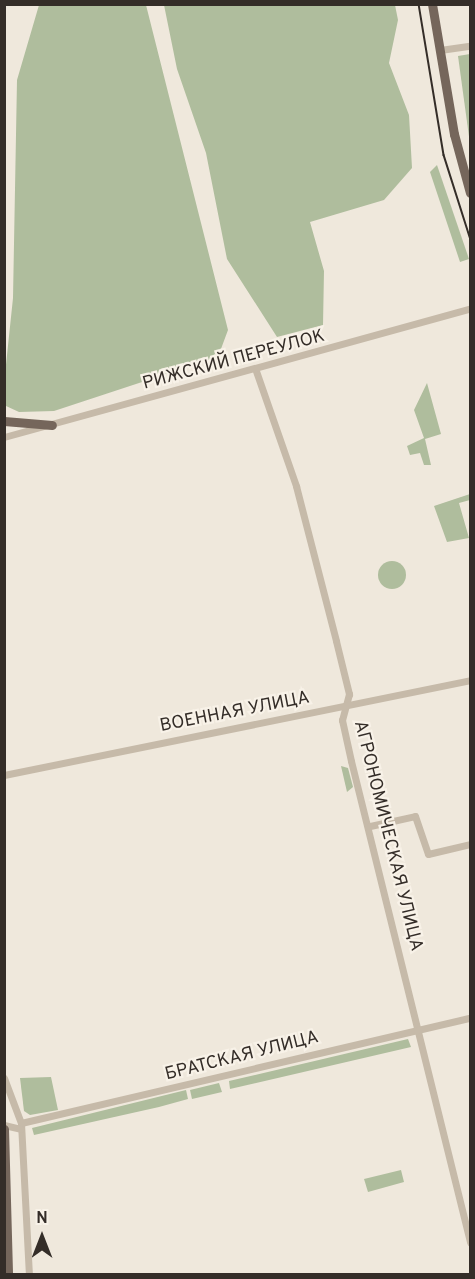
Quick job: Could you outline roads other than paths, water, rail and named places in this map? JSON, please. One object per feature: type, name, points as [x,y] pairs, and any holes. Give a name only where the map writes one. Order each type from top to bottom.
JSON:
[{"type":"main road","points":[[432,4],[471,194]]},
{"type":"main road","points":[[4,420],[52,425]]},
{"type":"main road","points":[[4,1127],[8,1275]]},
{"type":"street","points":[[440,51],[471,46]]},
{"type":"street","name":"РИЖСКИЙ ПЕРЕУЛОК","points":[[4,437],[256,371],[471,309]]},
{"type":"street","name":"АГРОНОМИЧЕСКАЯ УЛИЦА","points":[[256,371],[304,517],[349,694],[342,720],[370,826],[471,1243]]},
{"type":"street","name":"ВОЕННАЯ УЛИЦА","points":[[4,775],[471,680]]},
{"type":"street","points":[[370,826],[415,816],[428,854],[471,844]]},
{"type":"street","name":"БРАТСКАЯ УЛИЦА","points":[[21,1126],[471,1018]]},
{"type":"street","points":[[4,1078],[21,1126],[29,1275]]},
{"type":"street","points":[[4,1127],[21,1126]]},
{"type":"tram line","points":[[419,4],[444,155],[470,237]]}]
